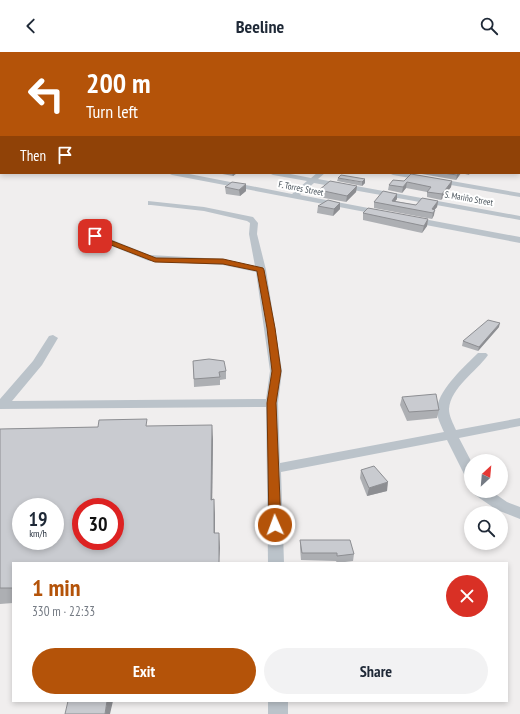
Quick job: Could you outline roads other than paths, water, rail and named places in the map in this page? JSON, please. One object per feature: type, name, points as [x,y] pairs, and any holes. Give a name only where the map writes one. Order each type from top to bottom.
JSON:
[{"type":"street","name":"F. Torres Street","points":[[177,174],[388,215]]},
{"type":"street","name":"S. Mariño Street","points":[[279,174],[520,218]]},
{"type":"street","points":[[294,196],[321,174]]},
{"type":"street","points":[[398,174],[520,195]]},
{"type":"street","points":[[151,203],[204,208],[253,221],[254,223],[253,234],[271,328],[276,371],[272,403],[276,562]]},
{"type":"street","points":[[403,218],[520,240]]},
{"type":"street","points":[[82,231],[155,260],[223,262],[261,270]]},
{"type":"street","points":[[1,405],[38,363],[53,338]]},
{"type":"street","points":[[464,460],[451,435],[443,410],[452,389],[482,355]]},
{"type":"street","points":[[1,405],[272,403]]},
{"type":"street","points":[[273,468],[520,422]]},
{"type":"street","points":[[490,498],[502,506],[520,513]]},
{"type":"street","points":[[278,702],[278,714]]}]
